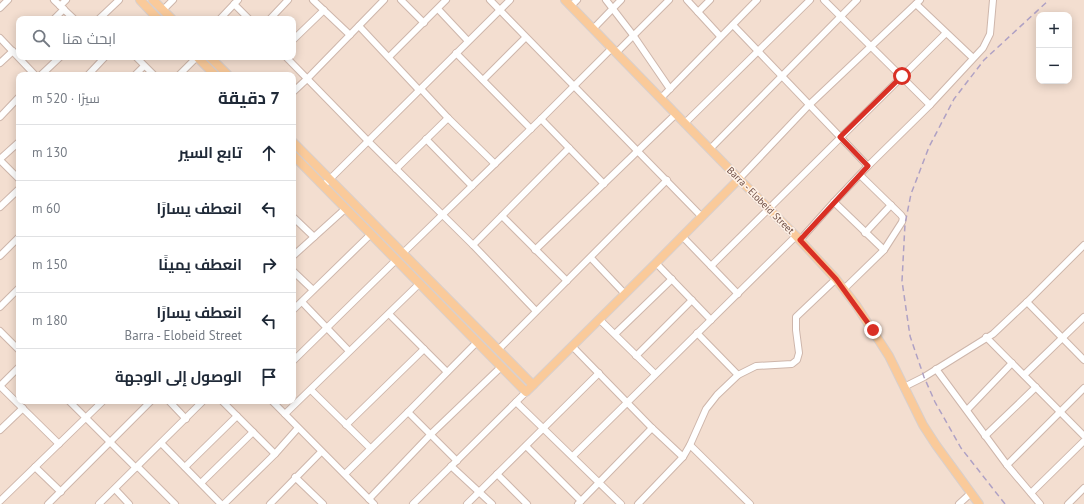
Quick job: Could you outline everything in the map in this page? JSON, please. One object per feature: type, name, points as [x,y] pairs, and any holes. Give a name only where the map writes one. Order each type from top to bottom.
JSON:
[{"type":"main road","points":[[140,0],[155,16]]},
{"type":"main road","points":[[153,0],[169,16]]},
{"type":"main road","name":"Barra - Elobeid Street","points":[[571,2],[593,29],[798,238],[836,279],[856,305],[890,356],[923,425],[979,504]]},
{"type":"main road","points":[[200,60],[212,72]]},
{"type":"main road","points":[[213,60],[225,72]]},
{"type":"main road","points":[[296,145],[533,385]]},
{"type":"main road","points":[[296,158],[526,392],[739,179]]},
{"type":"street","points":[[0,8],[8,0]]},
{"type":"street","points":[[54,0],[71,16]]},
{"type":"street","points":[[56,16],[66,0]]},
{"type":"street","points":[[102,16],[119,0]]},
{"type":"street","points":[[163,10],[173,0]]},
{"type":"street","points":[[273,16],[288,0]]},
{"type":"street","points":[[313,0],[350,35]]},
{"type":"street","points":[[296,89],[384,0]]},
{"type":"street","points":[[401,0],[424,23]]},
{"type":"street","points":[[389,57],[446,0]]},
{"type":"street","points":[[490,0],[525,38],[702,217]]},
{"type":"street","points":[[323,186],[510,0]]},
{"type":"street","points":[[606,0],[633,35],[670,88]]},
{"type":"street","points":[[593,29],[621,0]]},
{"type":"street","points":[[403,253],[574,86],[633,35],[668,0]]},
{"type":"street","points":[[687,0],[720,36]]},
{"type":"street","points":[[698,12],[710,0]]},
{"type":"street","points":[[661,98],[720,36],[757,0]]},
{"type":"street","points":[[685,124],[810,0]]},
{"type":"street","points":[[824,0],[930,105]]},
{"type":"street","points":[[710,149],[857,0]]},
{"type":"street","points":[[573,456],[697,333],[798,238],[930,105],[983,48],[990,34],[993,0]]},
{"type":"street","points":[[223,16],[236,2],[247,16]]},
{"type":"street","points":[[739,179],[809,105],[918,2],[973,58]]},
{"type":"street","points":[[438,9],[468,41]]},
{"type":"street","points":[[296,37],[324,10]]},
{"type":"street","points":[[733,25],[868,166]]},
{"type":"street","points":[[360,26],[448,118],[495,164]]},
{"type":"street","points":[[711,266],[946,32]]},
{"type":"street","points":[[0,38],[16,52],[0,63]]},
{"type":"street","points":[[483,80],[525,38]]},
{"type":"street","points":[[456,53],[531,129]]},
{"type":"street","points":[[23,60],[33,72]]},
{"type":"street","points":[[44,72],[57,60]]},
{"type":"street","points":[[91,72],[102,60]]},
{"type":"street","points":[[139,60],[151,72]]},
{"type":"street","points":[[182,72],[194,60]]},
{"type":"street","points":[[289,60],[473,245],[536,311]]},
{"type":"street","points":[[138,72],[144,66]]},
{"type":"street","points":[[0,117],[16,100]]},
{"type":"street","points":[[535,250],[676,114]]},
{"type":"street","points":[[396,169],[448,118]]},
{"type":"street","points":[[541,119],[604,184]]},
{"type":"street","points":[[426,139],[472,186]]},
{"type":"street","points":[[16,145],[0,159],[16,176]]},
{"type":"street","points":[[473,245],[570,148]]},
{"type":"street","points":[[844,289],[884,250],[903,218],[891,204],[860,175]]},
{"type":"street","points":[[499,349],[667,180]]},
{"type":"street","points":[[0,207],[16,192]]},
{"type":"street","points":[[834,202],[884,250]]},
{"type":"street","points":[[865,232],[891,204]]},
{"type":"street","points":[[296,253],[345,209]]},
{"type":"street","points":[[502,216],[567,281]]},
{"type":"street","points":[[296,220],[314,238]]},
{"type":"street","points":[[296,307],[371,234]]},
{"type":"street","points":[[682,236],[738,294]]},
{"type":"street","points":[[0,256],[16,240]]},
{"type":"street","points":[[904,387],[993,334],[1084,246]]},
{"type":"street","points":[[591,258],[625,294]]},
{"type":"street","points":[[296,358],[396,260]]},
{"type":"street","points":[[656,263],[711,320]]},
{"type":"street","points":[[296,274],[313,290]]},
{"type":"street","points":[[615,334],[672,279]]},
{"type":"street","points":[[638,504],[683,457],[706,409],[717,395],[738,376],[756,366],[792,364],[797,360],[800,353],[796,330],[796,317],[836,279]]},
{"type":"street","points":[[296,404],[419,284]]},
{"type":"street","points":[[0,307],[16,291]]},
{"type":"street","points":[[636,356],[692,300]]},
{"type":"street","points":[[302,302],[349,351]]},
{"type":"street","points":[[1027,302],[1084,360]]},
{"type":"street","points":[[389,314],[447,372]]},
{"type":"street","points":[[1024,375],[1084,317]]},
{"type":"street","points":[[599,319],[655,374]]},
{"type":"street","points":[[0,331],[16,347]]},
{"type":"street","points":[[697,333],[738,376]]},
{"type":"street","points":[[986,337],[1084,436]]},
{"type":"street","points":[[345,474],[477,342]]},
{"type":"street","points":[[572,346],[626,403],[683,457]]},
{"type":"street","points":[[346,425],[424,349]]},
{"type":"street","points":[[966,410],[1012,363]]},
{"type":"street","points":[[369,499],[431,434],[501,367]]},
{"type":"street","points":[[936,369],[1007,465],[1040,504]]},
{"type":"street","points":[[16,370],[0,386],[16,401]]},
{"type":"street","points":[[467,504],[599,374]]},
{"type":"street","points":[[986,436],[1036,387]]},
{"type":"street","points":[[1007,465],[1084,388]]},
{"type":"street","points":[[311,390],[370,448]]},
{"type":"street","points":[[413,504],[526,392]]},
{"type":"street","points":[[516,402],[621,504]]},
{"type":"street","points":[[19,404],[59,444]]},
{"type":"street","points":[[72,404],[175,504]]},
{"type":"street","points":[[0,501],[100,404]]},
{"type":"street","points":[[48,504],[148,404]]},
{"type":"street","points":[[172,404],[186,419]]},
{"type":"street","points":[[100,504],[200,404]]},
{"type":"street","points":[[225,404],[275,454]]},
{"type":"street","points":[[275,404],[374,504]]},
{"type":"street","points":[[285,414],[296,404]]},
{"type":"street","points":[[0,430],[23,408]]},
{"type":"street","points":[[408,412],[457,461]]},
{"type":"street","points":[[185,468],[237,416]]},
{"type":"street","points":[[224,504],[275,454],[298,428]]},
{"type":"street","points":[[526,446],[579,502],[652,428]]},
{"type":"street","points":[[201,483],[253,432]]},
{"type":"street","points":[[1031,493],[1084,441]]},
{"type":"street","points":[[162,443],[221,504]]},
{"type":"street","points":[[690,445],[750,504]]},
{"type":"street","points":[[270,504],[321,452]]},
{"type":"street","points":[[451,466],[492,504]]},
{"type":"street","points":[[35,467],[61,492]]},
{"type":"street","points":[[497,474],[527,504]]},
{"type":"street","points":[[295,478],[319,503]]},
{"type":"street","points":[[1068,504],[1084,488]]},
{"type":"street","points":[[114,489],[129,504]]},
{"type":"street","points":[[959,504],[971,493]]},
{"type":"shaded area","points":[[0,0],[1084,0],[1084,504],[0,504]]},
{"type":"railway","points":[[1005,504],[961,448],[935,402],[924,377],[910,336],[902,281],[905,224],[911,194],[929,147],[954,99],[984,60],[1049,0]]},
{"type":"route","points":[[873,330],[836,279],[800,240],[868,166],[840,137],[902,76]]}]
